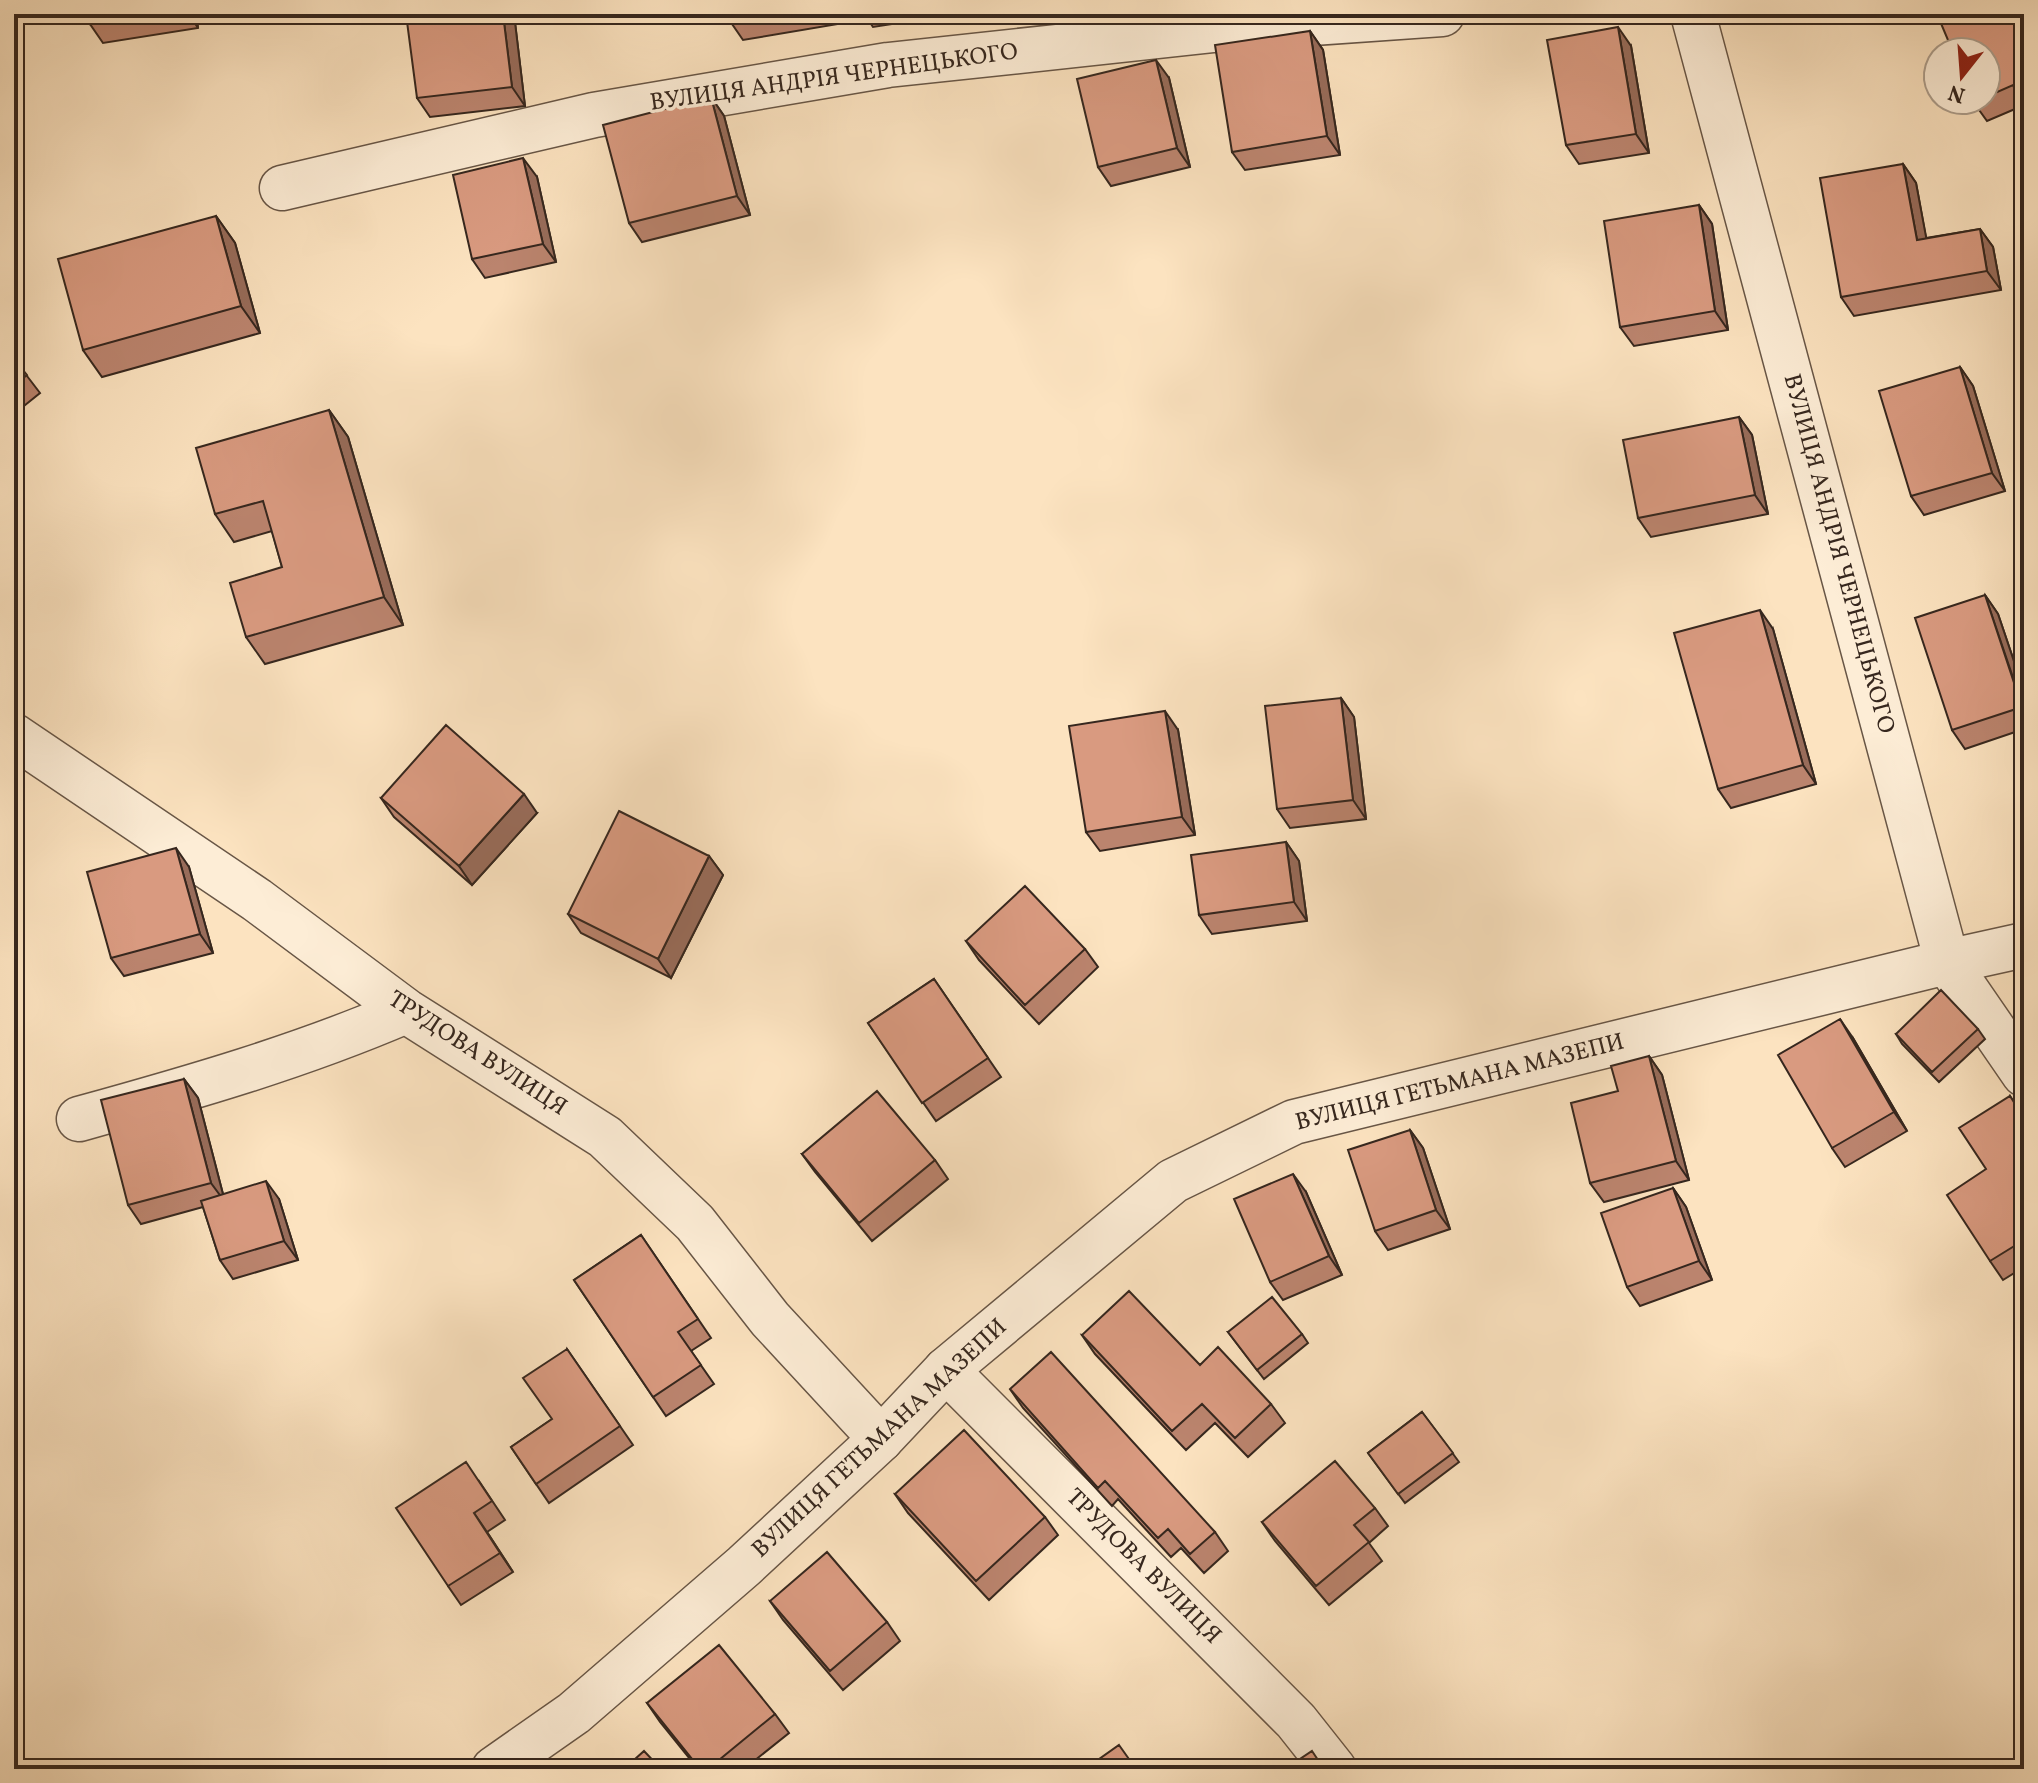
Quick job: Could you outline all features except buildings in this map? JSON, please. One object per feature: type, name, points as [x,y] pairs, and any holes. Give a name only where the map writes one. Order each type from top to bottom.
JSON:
[{"type":"street","name":"ВУЛИЦЯ АНДРІЯ ЧЕРНЕЦЬКОГО","points":[[282,188],[594,115],[888,65],[1214,30],[1442,14]]},
{"type":"street","name":"ВУЛИЦЯ АНДРІЯ ЧЕРНЕЦЬКОГО","points":[[1693,14],[1947,962],[2024,1074]]},
{"type":"street","name":"ТРУДОВА ВУЛИЦЯ","points":[[14,736],[257,900],[406,1011],[605,1137],[695,1223],[770,1319],[881,1439]]},
{"type":"street","name":"ВУЛИЦЯ ГЕТЬМАНА МАЗЕПИ","points":[[494,1769],[574,1713],[744,1566],[881,1439],[946,1370],[1173,1181],[1294,1122],[2024,945]]},
{"type":"street","points":[[79,1119],[215,1081],[337,1041],[406,1011]]},
{"type":"street","name":"ТРУДОВА ВУЛИЦЯ","points":[[946,1370],[1296,1721],[1334,1769]]}]
